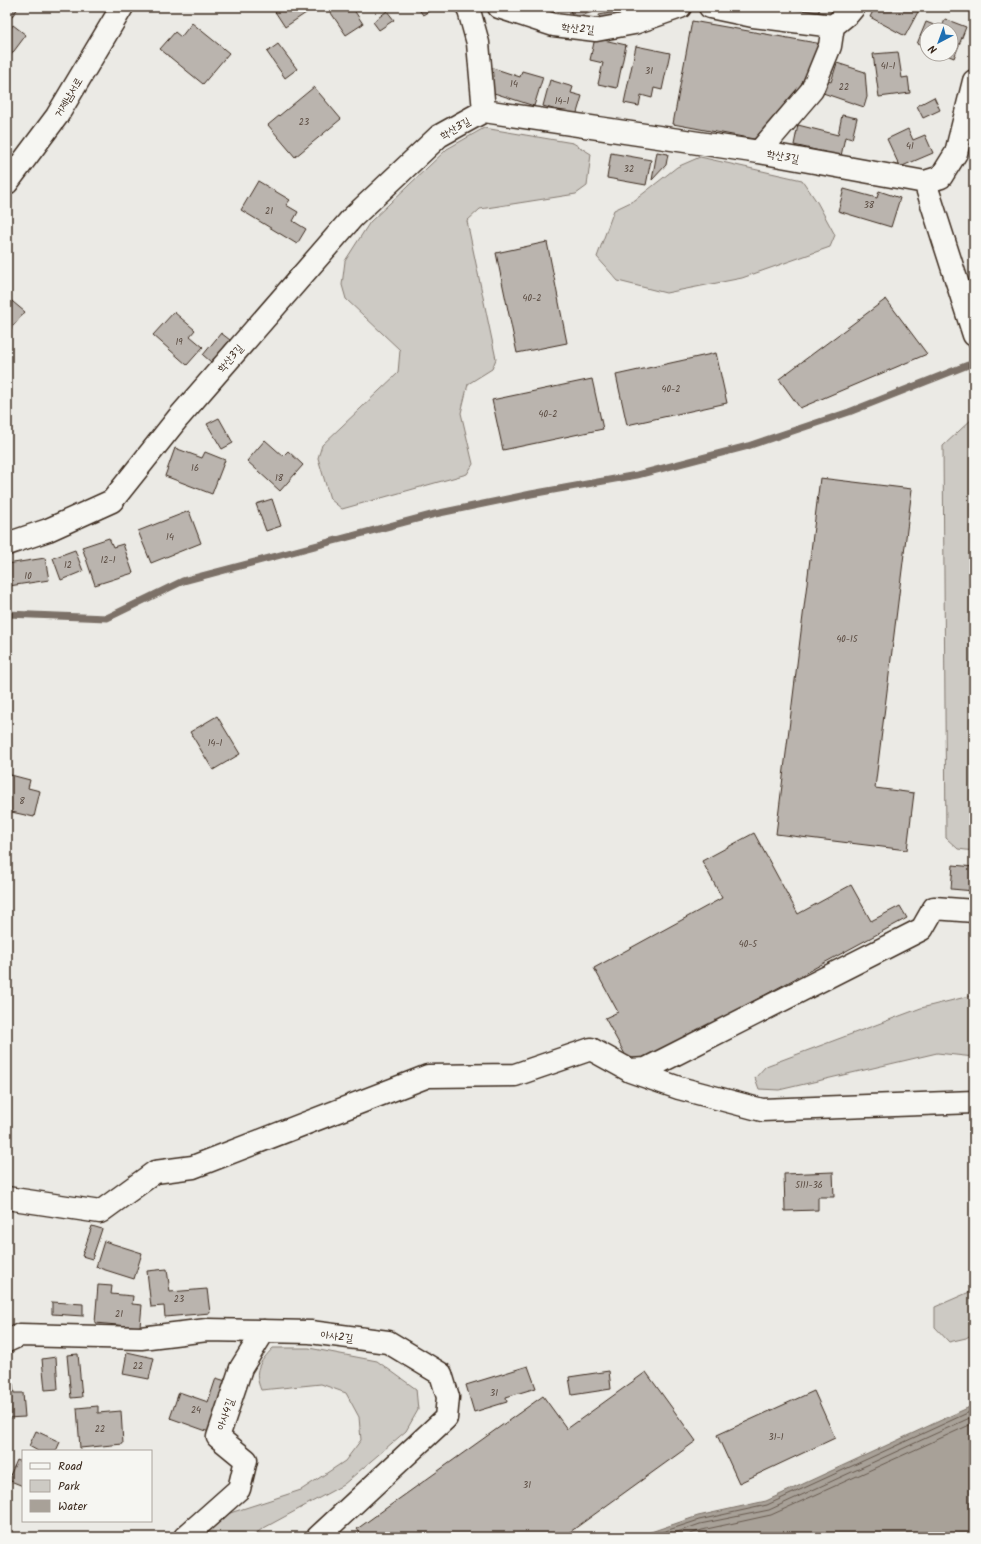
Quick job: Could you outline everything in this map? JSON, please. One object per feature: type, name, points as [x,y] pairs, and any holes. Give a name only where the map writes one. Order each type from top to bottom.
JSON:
[{"type":"street","name":"거제남서로","points":[[7,183],[57,116],[122,7]]},
{"type":"street","points":[[468,7],[478,43],[484,111]]},
{"type":"street","name":"학산2길","points":[[499,7],[554,25],[596,30],[634,23],[680,7]]},
{"type":"street","points":[[710,7],[753,16],[833,26]]},
{"type":"street","points":[[759,152],[812,90],[830,46],[833,26],[854,7]]},
{"type":"street","points":[[974,81],[956,153],[941,177],[924,182],[974,335]]},
{"type":"street","name":"학산3길","points":[[7,544],[48,530],[112,501],[178,418],[352,218],[439,136],[484,111],[759,152],[924,182]]},
{"type":"street","points":[[629,1070],[646,1069],[922,929],[934,908],[974,911]]},
{"type":"street","points":[[7,1198],[100,1212],[155,1172],[193,1167],[428,1076],[515,1075],[591,1049],[629,1070],[679,1088],[762,1110],[974,1102]]},
{"type":"street","name":"아사2길","points":[[11,1333],[140,1338],[207,1330],[310,1332],[388,1342],[441,1374],[448,1397],[446,1418],[318,1537]]},
{"type":"street","name":"아사4길","points":[[185,1537],[239,1489],[246,1460],[218,1437],[241,1368],[264,1331]]},
{"type":"green space","points":[[484,128],[573,143],[591,154],[587,186],[576,194],[480,209],[467,221],[496,359],[492,369],[468,384],[461,413],[473,464],[467,474],[342,509],[330,499],[318,458],[322,445],[398,373],[400,350],[346,299],[342,285],[345,261],[370,222],[447,149]]},
{"type":"green space","points":[[700,157],[802,180],[817,202],[835,235],[830,247],[742,278],[666,293],[618,281],[597,257],[614,210],[635,200],[677,167]]},
{"type":"green space","points":[[974,417],[974,851],[958,849],[946,838],[943,446]]},
{"type":"green space","points":[[974,995],[974,1057],[937,1053],[779,1090],[759,1089],[755,1078],[766,1066],[921,1008]]},
{"type":"green space","points":[[974,1290],[974,1333],[966,1338],[949,1342],[935,1327],[935,1307]]},
{"type":"green space","points":[[273,1348],[309,1348],[377,1361],[416,1389],[418,1410],[406,1431],[343,1485],[262,1529],[251,1537],[200,1537],[227,1514],[301,1490],[345,1461],[361,1440],[359,1417],[346,1393],[321,1384],[261,1390],[258,1377],[259,1367],[264,1358]]},
{"type":"water","points":[[974,1405],[974,1537],[636,1537],[698,1516],[766,1501]]},
{"type":"building","points":[[7,7],[19,7],[7,23]]},
{"type":"building","points":[[272,7],[315,7],[285,27]]},
{"type":"building","points":[[333,7],[352,7],[363,24],[346,35],[329,10]]},
{"type":"building","points":[[417,7],[435,7],[423,15]]},
{"type":"building","points":[[523,7],[552,7],[549,16]]},
{"type":"building","points":[[569,7],[591,7],[593,12],[573,18]]},
{"type":"building","points":[[628,7],[644,7],[638,15]]},
{"type":"building","points":[[784,7],[820,7],[818,15]]},
{"type":"building","points":[[875,7],[913,7],[919,10],[905,36],[870,17]]},
{"type":"building","points":[[387,11],[394,20],[379,30],[373,22]]},
{"type":"building","points":[[621,11],[623,19],[601,23],[599,15]]},
{"type":"building","points":[[945,19],[953,22],[944,22]]},
{"type":"building","points":[[692,21],[822,44],[796,94],[754,139],[673,124]]},
{"type":"building","points":[[192,23],[229,53],[203,84],[160,49],[175,32],[181,37]]},
{"type":"building","points":[[959,24],[966,27],[959,45]]},
{"type":"building","points":[[13,25],[26,35],[8,59],[7,33]]},
{"type":"building","points":[[595,38],[626,45],[617,88],[598,84],[603,63],[590,60]]},
{"type":"building","points":[[278,44],[297,69],[285,78],[267,52]]},
{"type":"building","points":[[636,46],[670,53],[662,90],[654,88],[652,98],[641,95],[639,106],[624,103]]},
{"type":"building","points":[[898,52],[902,78],[908,77],[910,93],[879,97],[873,54]]},
{"type":"building","points":[[837,63],[865,72],[867,97],[864,107],[820,92],[824,79],[831,82]]},
{"type":"building","points":[[487,66],[520,77],[522,71],[543,77],[534,106],[488,91]]},
{"type":"building","points":[[550,80],[573,87],[571,93],[582,96],[576,116],[543,106]]},
{"type":"building","points":[[314,87],[341,119],[295,157],[268,125]]},
{"type":"building","points":[[934,97],[940,110],[923,118],[917,106]]},
{"type":"building","points":[[842,115],[857,118],[852,139],[845,137],[841,156],[794,145],[798,125],[838,135]]},
{"type":"building","points":[[908,129],[913,140],[925,135],[933,153],[900,167],[887,139]]},
{"type":"building","points":[[657,152],[668,154],[666,165],[652,180]]},
{"type":"building","points":[[611,153],[651,160],[646,185],[607,178]]},
{"type":"building","points":[[258,181],[290,200],[286,205],[298,212],[293,221],[306,229],[297,244],[241,210]]},
{"type":"building","points":[[844,189],[877,198],[879,191],[900,198],[891,227],[838,211]]},
{"type":"building","points":[[547,242],[567,343],[517,353],[496,253]]},
{"type":"building","points":[[7,297],[25,312],[7,333]]},
{"type":"building","points":[[886,299],[927,354],[800,408],[779,379]]},
{"type":"building","points":[[174,312],[195,330],[190,336],[203,347],[187,365],[153,335]]},
{"type":"building","points":[[221,333],[230,340],[211,362],[203,355]]},
{"type":"building","points":[[716,353],[727,403],[627,425],[616,375]]},
{"type":"building","points":[[592,379],[603,429],[503,450],[492,400]]},
{"type":"building","points":[[219,418],[233,443],[222,449],[207,424]]},
{"type":"building","points":[[265,440],[283,456],[288,451],[303,465],[280,491],[247,461]]},
{"type":"building","points":[[175,448],[202,458],[205,452],[225,460],[212,494],[165,476]]},
{"type":"building","points":[[820,478],[912,489],[875,788],[914,793],[907,850],[776,834]]},
{"type":"building","points":[[272,499],[281,526],[266,531],[256,504]]},
{"type":"building","points":[[189,511],[201,543],[151,563],[138,531]]},
{"type":"building","points":[[109,538],[113,547],[123,544],[133,573],[95,585],[82,547]]},
{"type":"building","points":[[75,550],[83,571],[61,580],[53,558]]},
{"type":"building","points":[[45,558],[49,580],[9,586],[7,564]]},
{"type":"building","points":[[217,716],[240,754],[213,770],[190,732]]},
{"type":"building","points":[[7,774],[30,780],[28,788],[40,791],[34,817],[7,811]]},
{"type":"building","points":[[754,833],[798,914],[851,885],[871,921],[900,906],[907,918],[632,1067],[605,1018],[618,1012],[594,968],[722,898],[702,861]]},
{"type":"building","points":[[953,865],[974,867],[974,891],[951,889]]},
{"type":"building","points":[[833,1172],[834,1197],[818,1197],[818,1210],[785,1211],[784,1174]]},
{"type":"building","points":[[92,1226],[102,1229],[92,1259],[82,1256]]},
{"type":"building","points":[[104,1241],[142,1253],[134,1279],[96,1267]]},
{"type":"building","points":[[167,1269],[170,1292],[207,1289],[210,1313],[165,1317],[164,1306],[151,1307],[147,1271]]},
{"type":"building","points":[[98,1285],[112,1286],[111,1294],[133,1296],[132,1304],[142,1305],[140,1327],[95,1323]]},
{"type":"building","points":[[52,1302],[83,1304],[83,1316],[52,1314]]},
{"type":"building","points":[[127,1352],[154,1358],[149,1379],[123,1374]]},
{"type":"building","points":[[78,1354],[82,1397],[71,1398],[67,1355]]},
{"type":"building","points":[[56,1357],[58,1389],[45,1390],[42,1359]]},
{"type":"building","points":[[528,1366],[536,1388],[506,1397],[507,1402],[474,1412],[466,1385]]},
{"type":"building","points":[[609,1371],[611,1389],[572,1395],[569,1377]]},
{"type":"building","points":[[646,1372],[696,1441],[563,1537],[363,1537],[357,1529],[543,1396],[567,1429]]},
{"type":"building","points":[[216,1378],[229,1382],[212,1433],[170,1418],[179,1392],[208,1402]]},
{"type":"building","points":[[13,1384],[14,1393],[23,1393],[25,1417],[7,1418],[7,1385]]},
{"type":"building","points":[[814,1391],[835,1438],[739,1483],[717,1435]]},
{"type":"building","points":[[98,1406],[98,1413],[121,1411],[123,1444],[80,1448],[77,1408]]},
{"type":"building","points":[[36,1431],[60,1442],[56,1450],[36,1450],[29,1446]]},
{"type":"building","points":[[17,1460],[22,1462],[22,1486],[8,1480]]},
{"type":"waterway","points":[[7,614],[107,618],[183,581],[435,514],[531,494],[637,475],[748,446],[849,412],[968,365]]}]
